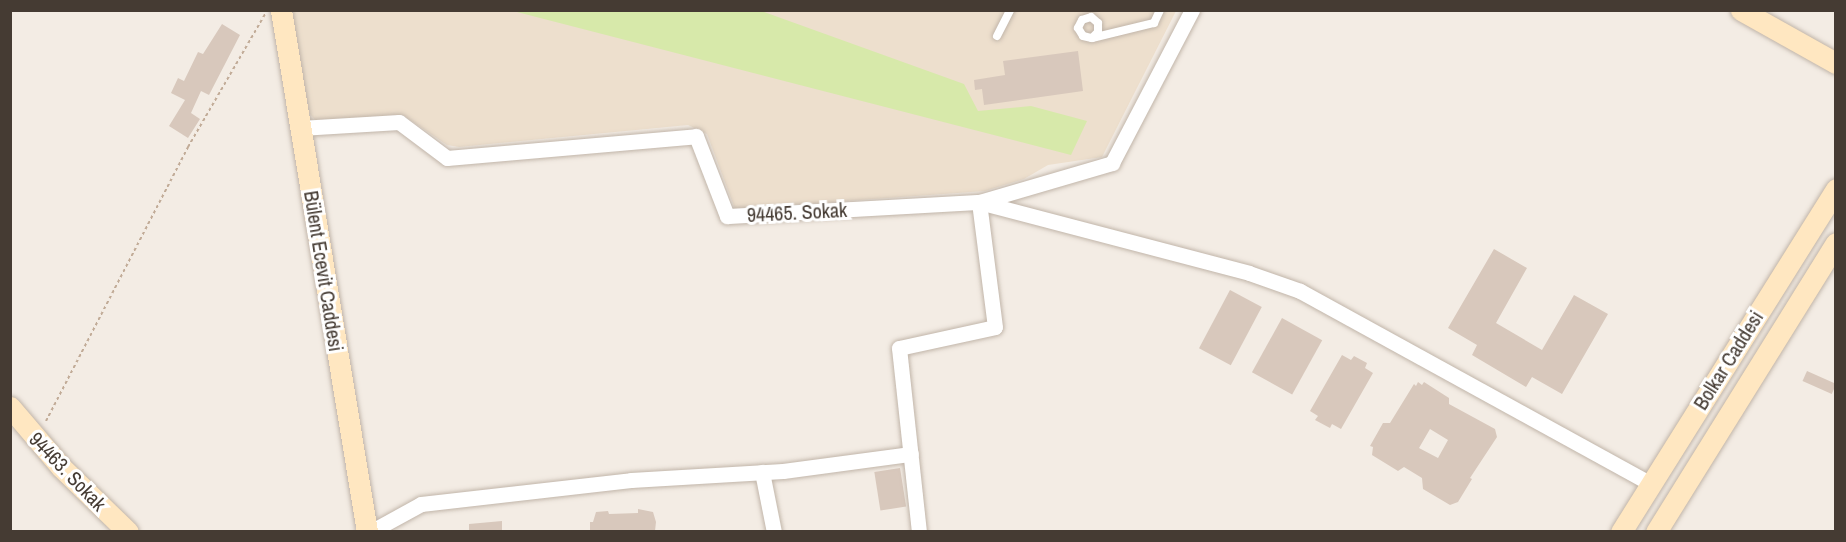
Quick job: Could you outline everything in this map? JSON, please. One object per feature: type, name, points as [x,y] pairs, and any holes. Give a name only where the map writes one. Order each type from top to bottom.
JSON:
[{"type":"street","name":"Bülent Ecevit Caddesi","points":[[281,10],[368,531]]},
{"type":"street","name":"94465. Sokak","points":[[300,128],[399,122],[447,158],[696,136],[726,216],[979,202],[1112,163],[1192,10]]},
{"type":"street","points":[[1741,10],[1836,63]]},
{"type":"street","name":"Bolkar Caddesi","points":[[1621,531],[1836,189]]},
{"type":"street","points":[[919,531],[899,348],[995,327],[979,202],[1249,273],[1300,291],[1651,484]]},
{"type":"street","name":"Bolkar Caddesi","points":[[1656,531],[1836,243]]},
{"type":"street","name":"94463. Sokak","points":[[10,407],[41,444],[128,531]]},
{"type":"street","points":[[368,531],[421,504],[631,480],[762,472],[911,454]]},
{"type":"street","points":[[762,472],[774,531]]},
{"type":"lane","points":[[997,36],[1010,10]]},
{"type":"lane","points":[[1092,38],[1154,22],[1160,10]]},
{"type":"path","points":[[41,444],[46,420],[128,261],[194,137],[256,27],[269,10]]},
{"type":"shaded area","points":[[291,11],[1176,11],[1102,157],[1048,165],[1024,179],[985,191],[735,209],[707,134],[688,125],[459,147],[447,145],[403,115],[315,120],[309,113]]},
{"type":"green space","points":[[513,11],[761,11],[964,84],[978,111],[1031,106],[1087,121],[1071,155]]},
{"type":"building","points":[[222,24],[240,35],[209,95],[201,91],[191,113],[200,119],[188,138],[169,126],[185,100],[171,93],[178,78],[184,81],[198,52],[203,54]]},
{"type":"building","points":[[1078,51],[1083,91],[984,105],[982,89],[975,90],[974,80],[1005,75],[1003,61]]},
{"type":"building","points":[[1494,249],[1527,268],[1496,323],[1542,350],[1574,295],[1608,314],[1562,394],[1532,377],[1526,387],[1472,355],[1477,345],[1448,328]]},
{"type":"building","points":[[1230,290],[1262,307],[1231,365],[1199,348]]},
{"type":"building","points":[[1282,318],[1322,340],[1292,395],[1252,372]]},
{"type":"building","points":[[1342,355],[1351,360],[1354,356],[1367,363],[1365,368],[1373,373],[1341,429],[1332,424],[1330,428],[1315,420],[1318,416],[1310,411]]},
{"type":"building","points":[[1807,371],[1836,384],[1832,394],[1803,381]]},
{"type":"building","points":[[1418,382],[1422,385],[1424,382],[1449,398],[1449,404],[1495,429],[1497,437],[1470,478],[1472,479],[1458,502],[1450,505],[1423,489],[1422,478],[1404,467],[1398,471],[1372,455],[1373,447],[1370,446],[1383,423],[1390,423],[1414,384],[1416,386]],"holes":[[[1430,429],[1448,440],[1438,458],[1419,448]]]},
{"type":"building","points":[[900,468],[906,507],[880,511],[874,472]]},
{"type":"building","points":[[638,509],[653,512],[656,522],[655,531],[590,531],[590,522],[593,522],[596,512],[638,513]]},
{"type":"building","points":[[502,521],[502,531],[469,531],[469,524]]}]
